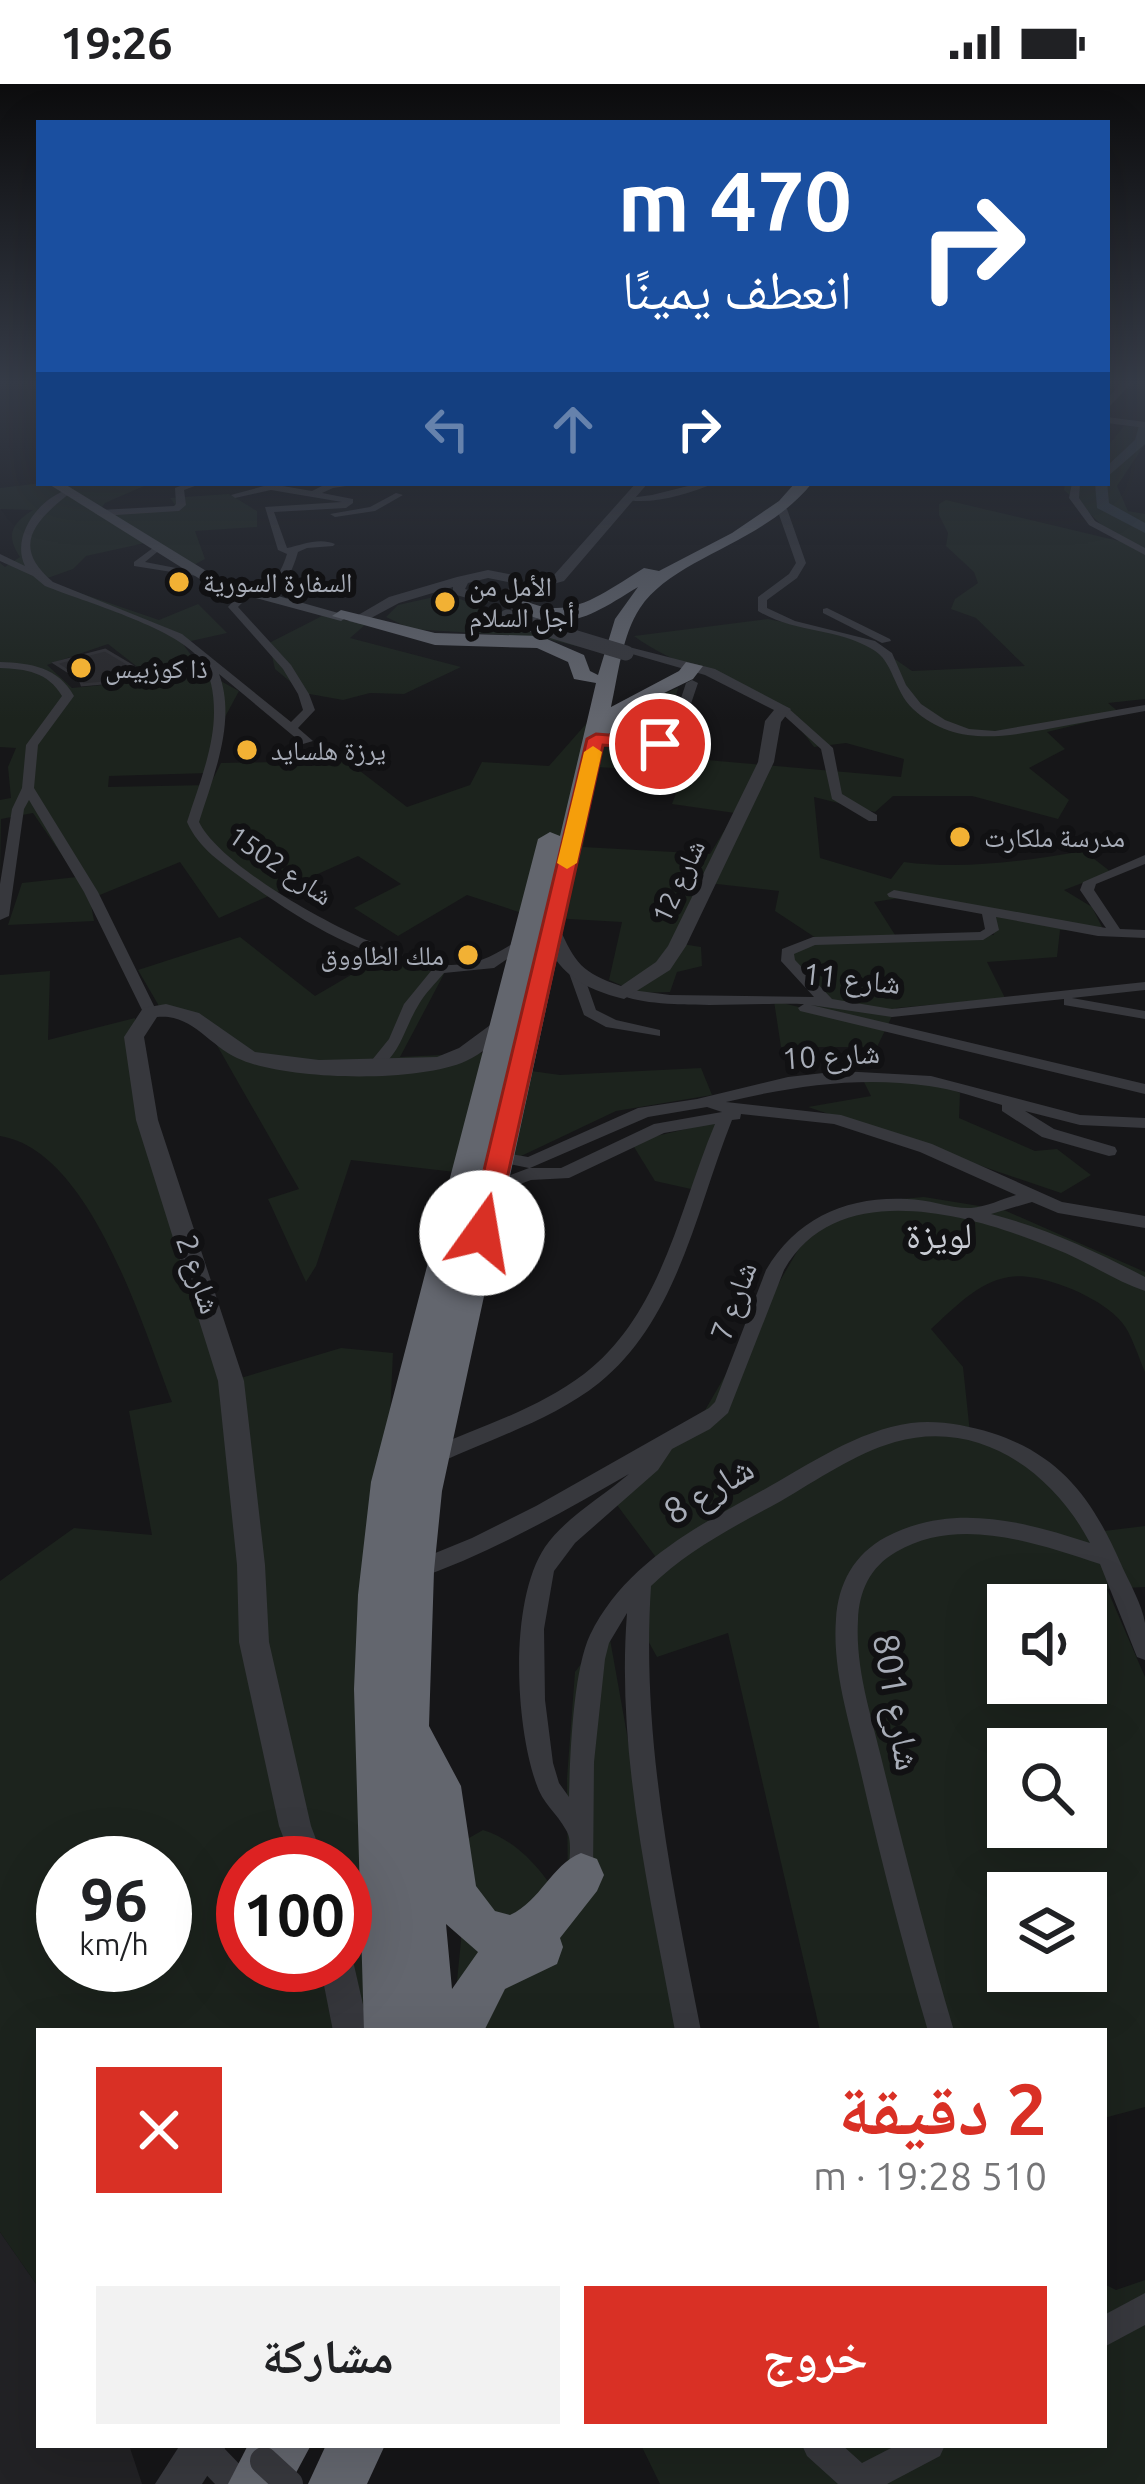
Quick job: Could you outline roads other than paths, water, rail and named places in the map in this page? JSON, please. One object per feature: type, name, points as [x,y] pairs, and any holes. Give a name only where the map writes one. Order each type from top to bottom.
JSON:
[{"type":"highway","points":[[516,589],[514,603],[529,614],[573,616],[596,608],[619,587],[734,530],[784,496]]},
{"type":"highway","points":[[388,2028],[375,1690],[381,1561],[396,1450],[475,1061],[500,1027],[539,936],[632,605],[649,587],[741,539],[784,496]]},
{"type":"highway","points":[[638,579],[613,607],[621,675],[627,684],[646,685],[687,670]]},
{"type":"highway","points":[[360,620],[423,634],[537,639],[577,649],[619,644]]},
{"type":"highway","points":[[360,620],[435,639],[541,642],[571,654],[581,675],[590,678]]},
{"type":"highway","points":[[431,2028],[408,1731],[414,1571],[429,1458],[513,1170],[539,936],[590,678],[619,644]]},
{"type":"highway","points":[[596,738],[624,705],[687,670]]},
{"type":"highway","points":[[408,1731],[432,1764],[444,1812],[452,1882],[472,1922],[504,1939],[529,1934],[553,1913],[581,1852]]},
{"type":"highway","points":[[461,2028],[488,1972],[543,1945],[567,1923],[581,1852]]},
{"type":"highway","points":[[337,2484],[355,2448]]},
{"type":"main road","points":[[74,496],[197,573],[248,593],[360,620]]},
{"type":"street","points":[[33,573],[17,542],[20,532],[53,496]]},
{"type":"street","points":[[100,513],[176,509],[182,505],[180,496]]},
{"type":"street","points":[[324,496],[350,501],[343,506],[268,509],[283,550],[330,544]]},
{"type":"street","points":[[272,515],[288,514],[302,520],[372,509],[397,496]]},
{"type":"street","points":[[360,620],[438,591],[463,590],[495,599],[564,573],[631,496]]},
{"type":"street","points":[[628,499],[650,496]]},
{"type":"street","points":[[784,496],[801,563],[760,605],[782,622],[878,647],[891,658],[906,694],[943,724],[977,735],[1145,708]]},
{"type":"street","points":[[1074,496],[1092,523],[1145,552]]},
{"type":"street","points":[[157,548],[137,564],[197,573]]},
{"type":"street","points":[[290,552],[286,580],[279,587],[248,593],[233,608],[267,641],[307,701],[306,719],[292,728]]},
{"type":"street","points":[[0,557],[76,596],[170,629],[308,741]]},
{"type":"street","points":[[463,590],[488,574],[516,589]]},
{"type":"street","points":[[513,616],[508,607],[516,589]]},
{"type":"street","points":[[463,590],[513,616],[619,644],[737,685],[783,709],[827,748],[836,796],[873,818]]},
{"type":"street","points":[[827,611],[885,640],[878,647]]},
{"type":"street","name":"شارع 1502","points":[[212,663],[218,681],[219,743],[194,822],[196,833],[264,884],[360,944],[395,960],[438,970],[492,965],[539,936]]},
{"type":"street","points":[[0,665],[47,672],[62,682],[68,696],[32,745],[2,916]]},
{"type":"street","points":[[596,738],[673,742],[687,670]]},
{"type":"street","name":"شارع 12","points":[[624,993],[663,966],[677,946],[766,762],[773,721],[783,709]]},
{"type":"street","points":[[28,788],[92,892],[150,1012],[194,1015],[241,1052],[271,1063],[475,1061]]},
{"type":"street","points":[[1117,933],[1087,890],[1090,882],[1145,859]]},
{"type":"street","points":[[894,894],[1145,934]]},
{"type":"street","points":[[826,1001],[792,967],[789,949],[813,941],[986,936],[993,926],[988,911]]},
{"type":"street","points":[[539,936],[576,973],[595,985],[624,993]]},
{"type":"street","points":[[376,1065],[396,1040],[411,1004],[438,970]]},
{"type":"street","points":[[576,973],[589,1012],[611,1024],[655,1033]]},
{"type":"street","name":"شارع 11","points":[[624,993],[670,999],[826,1001],[892,1013],[1145,986]]},
{"type":"street","points":[[764,998],[1145,1089]]},
{"type":"street","points":[[1046,998],[1145,1015]]},
{"type":"street","name":"شارع 2","points":[[150,1012],[134,1037],[136,1069],[147,1120],[231,1381],[251,1565],[254,1642],[299,1836]]},
{"type":"street","name":"شارع 10","points":[[513,1170],[635,1114],[788,1082],[841,1076],[931,1081],[1092,1123],[1145,1123]]},
{"type":"street","points":[[994,1097],[1048,1133],[1108,1150]]},
{"type":"street","points":[[697,1104],[836,1119],[987,1172],[1058,1207],[1145,1222]]},
{"type":"street","points":[[513,1170],[563,1174],[660,1128],[756,1111]]},
{"type":"street","points":[[429,1458],[577,1388],[625,1349],[654,1300],[726,1116]]},
{"type":"street","points":[[975,1213],[1030,1197]]},
{"type":"street","name":"شارع 7","points":[[414,1571],[487,1540],[721,1408],[744,1362],[772,1276],[809,1226],[833,1215],[877,1207],[975,1213],[1037,1234],[1145,1285]]},
{"type":"street","name":"شارع 8","points":[[581,1852],[580,1747],[596,1646],[640,1583],[697,1537],[868,1444],[897,1433],[928,1430],[1002,1442],[1063,1481],[1082,1506],[1145,1650]]},
{"type":"street","points":[[581,1852],[548,1787],[530,1677],[540,1574],[554,1551],[647,1472],[669,1441]]},
{"type":"street","name":"شارع 801","points":[[940,2028],[886,1833],[848,1665],[849,1601],[854,1585],[866,1563],[889,1545],[919,1532],[954,1525],[1015,1531],[1106,1557]]},
{"type":"street","points":[[640,1583],[635,1630],[643,1754],[688,2028]]},
{"type":"street","points":[[343,1992],[350,2028]]},
{"type":"street","points":[[1107,2330],[1145,2308]]},
{"type":"street","points":[[176,2484],[204,2448]]},
{"type":"street","points":[[206,2448],[237,2484]]},
{"type":"street","points":[[821,2448],[857,2482],[923,2448]]},
{"type":"street","points":[[263,2459],[289,2484]]},
{"type":"waterway","points":[[1102,496],[1102,505],[1145,529]]},
{"type":"place","name":"السفارة السورية","points":[[179,582]]},
{"type":"place","name":"الأمل من أجل السلام","points":[[445,602]]},
{"type":"place","name":"ذا كوزبيس","points":[[81,668]]},
{"type":"place","name":"يرزة هلسايد","points":[[247,750]]},
{"type":"place","name":"مدرسة ملكارت","points":[[960,837]]},
{"type":"place","name":"ملك الطاووق","points":[[468,955]]},
{"type":"district","name":"لويزة","points":[[939,1234]]}]
